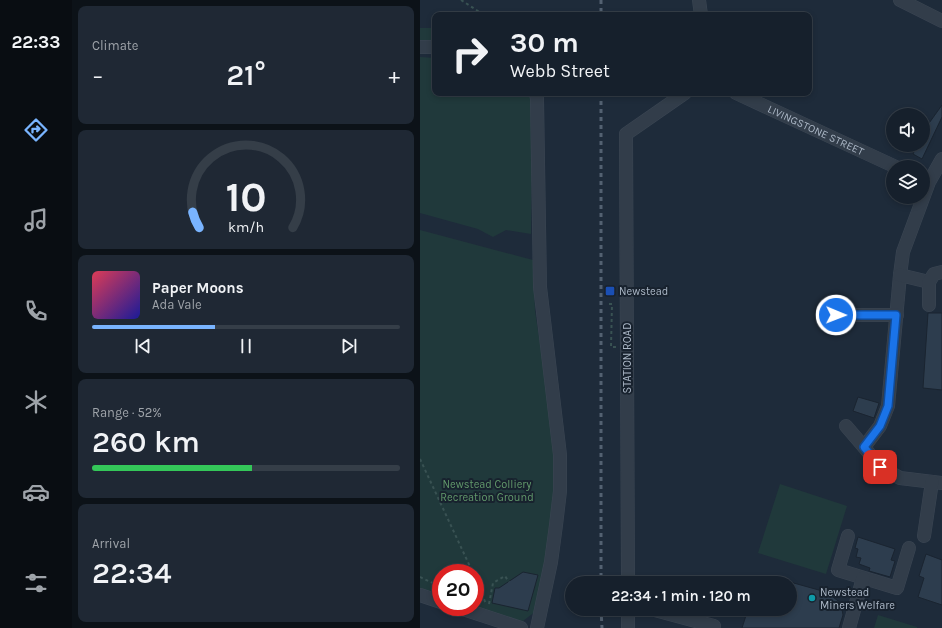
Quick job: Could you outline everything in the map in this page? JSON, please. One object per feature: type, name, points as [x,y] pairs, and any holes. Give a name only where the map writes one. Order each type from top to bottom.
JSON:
[{"type":"street","points":[[699,0],[701,12]]},
{"type":"street","points":[[900,0],[942,20]]},
{"type":"street","points":[[420,47],[432,47]]},
{"type":"street","points":[[536,96],[540,288],[560,455],[560,490],[556,525],[550,569],[537,628]]},
{"type":"street","name":"STATION ROAD","points":[[628,576],[626,134],[681,96]]},
{"type":"street","name":"LIVINGSTONE STREET","points":[[742,96],[886,162]]},
{"type":"street","points":[[930,176],[942,159]]},
{"type":"street","points":[[864,447],[880,426],[888,406],[903,252],[919,204]]},
{"type":"street","points":[[929,305],[929,282],[934,274],[942,272]]},
{"type":"street","points":[[900,275],[929,282]]},
{"type":"street","points":[[836,315],[896,315]]},
{"type":"street","points":[[846,426],[880,467],[900,478],[937,483],[924,536]]},
{"type":"street","points":[[848,536],[838,570],[897,588],[909,548]]},
{"type":"street","points":[[849,628],[863,578]]},
{"type":"street","points":[[420,595],[432,599]]},
{"type":"street","points":[[484,616],[521,628]]},
{"type":"street","points":[[628,616],[628,628]]},
{"type":"street","points":[[677,616],[714,626]]},
{"type":"path","points":[[461,0],[479,12]]},
{"type":"path","points":[[420,459],[469,564]]},
{"type":"path","points":[[484,599],[488,609],[493,583],[505,576],[509,582]]},
{"type":"path","points":[[420,578],[432,583]]},
{"type":"green space","points":[[420,28],[432,28],[432,44],[420,44]]},
{"type":"green space","points":[[420,57],[432,58],[432,96],[531,96],[531,234],[506,230],[493,237],[478,229],[420,213]]},
{"type":"green space","name":"Newstead Colliery Recreation Ground","points":[[420,230],[533,260],[535,311],[555,441],[555,495],[546,563],[536,611],[523,621],[496,615],[484,610],[484,564],[432,564],[432,594],[420,590]]},
{"type":"green space","points":[[780,484],[847,506],[826,574],[758,553]]},
{"type":"green space","points":[[878,615],[917,627],[917,628],[874,628]]},
{"type":"building","points":[[942,105],[942,117],[930,142],[930,122]]},
{"type":"building","points":[[914,152],[925,152],[922,159],[913,154]]},
{"type":"building","points":[[928,313],[942,313],[942,390],[923,388]]},
{"type":"building","points":[[858,397],[879,403],[874,418],[853,411]]},
{"type":"building","points":[[858,537],[895,549],[891,560],[895,561],[890,577],[869,571],[870,568],[859,564],[861,558],[856,557],[858,549],[855,548]]},
{"type":"building","points":[[926,554],[942,560],[942,605],[918,597],[924,578],[919,576]]},
{"type":"building","points":[[523,572],[538,575],[528,611],[492,603],[495,588],[499,588]]},
{"type":"building","name":"Newstead Miners Welfare","points":[[797,584],[826,592],[841,603],[843,615],[839,628],[742,628],[746,616],[797,616]]},
{"type":"railway","points":[[601,0],[601,12]]},
{"type":"railway","points":[[601,96],[601,576]]},
{"type":"railway","points":[[601,616],[602,628]]},
{"type":"place","name":"Newstead","points":[[610,291]]},
{"type":"place","name":"Newstead Miners Welfare","points":[[812,598]]},
{"type":"route","points":[[836,315],[896,315],[888,406],[880,426],[864,447],[880,467]]}]
